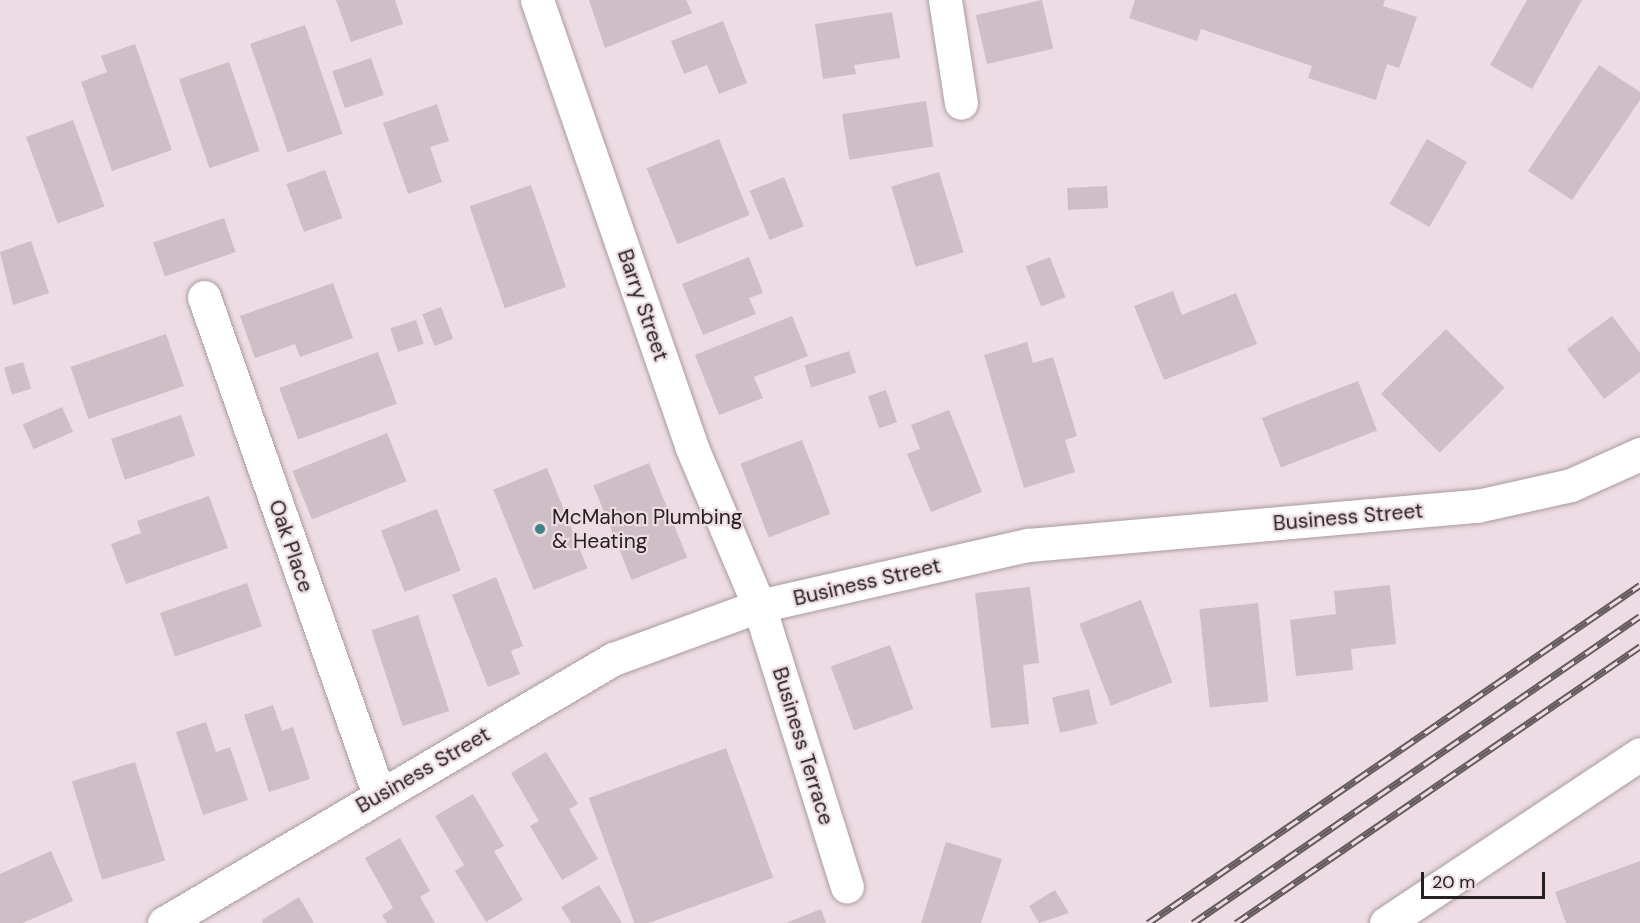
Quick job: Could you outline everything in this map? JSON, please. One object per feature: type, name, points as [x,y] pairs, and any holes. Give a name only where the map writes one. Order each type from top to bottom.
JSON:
[{"type":"street","name":"Barry Street","points":[[537,0],[692,448],[759,606]]},
{"type":"street","points":[[945,0],[961,103]]},
{"type":"street","name":"Oak Place","points":[[204,297],[379,795]]},
{"type":"street","name":"Business Street","points":[[164,923],[209,912],[379,795],[613,659],[759,606],[1028,545],[1477,506],[1571,485],[1640,454]]},
{"type":"street","name":"Business Terrace","points":[[759,606],[847,886]]},
{"type":"street","points":[[1386,923],[1640,754]]},
{"type":"building","points":[[336,0],[395,0],[403,24],[351,42]]},
{"type":"building","points":[[589,0],[686,0],[692,13],[605,48]]},
{"type":"building","points":[[1042,0],[1053,49],[987,64],[976,15]]},
{"type":"building","points":[[1135,0],[1385,0],[1383,6],[1417,17],[1399,68],[1387,64],[1376,100],[1308,78],[1312,66],[1201,29],[1197,41],[1129,18]]},
{"type":"building","points":[[1527,0],[1582,0],[1532,89],[1490,65]]},
{"type":"building","points":[[892,12],[900,58],[854,65],[856,74],[823,79],[815,24]]},
{"type":"building","points":[[723,21],[747,83],[719,94],[707,65],[684,74],[671,41]]},
{"type":"building","points":[[305,25],[342,134],[288,153],[250,44]]},
{"type":"building","points":[[135,44],[172,150],[112,171],[81,82],[107,72],[101,56]]},
{"type":"building","points":[[371,58],[384,95],[345,108],[332,71]]},
{"type":"building","points":[[229,62],[260,151],[209,168],[179,79]]},
{"type":"building","points":[[1599,65],[1640,92],[1640,100],[1572,200],[1528,171]]},
{"type":"building","points":[[926,101],[933,146],[849,160],[842,114]]},
{"type":"building","points":[[437,104],[449,141],[430,147],[442,182],[408,194],[383,123]]},
{"type":"building","points":[[73,120],[104,206],[57,224],[26,137]]},
{"type":"building","points":[[719,139],[750,215],[677,244],[647,168]]},
{"type":"building","points":[[1427,139],[1467,162],[1429,227],[1390,204]]},
{"type":"building","points":[[325,170],[342,218],[304,232],[286,184]]},
{"type":"building","points":[[939,172],[964,252],[916,267],[891,187]]},
{"type":"building","points":[[784,177],[804,226],[770,240],[750,191]]},
{"type":"building","points":[[531,185],[566,287],[505,308],[470,206]]},
{"type":"building","points":[[1107,186],[1108,208],[1068,210],[1067,188]]},
{"type":"building","points":[[224,218],[236,252],[165,276],[153,242]]},
{"type":"building","points":[[31,241],[49,293],[13,305],[0,252]]},
{"type":"building","points":[[749,257],[763,293],[749,298],[756,314],[703,335],[682,284]]},
{"type":"building","points":[[1050,257],[1065,297],[1041,306],[1026,266]]},
{"type":"building","points":[[333,283],[353,338],[300,357],[295,344],[255,358],[240,316]]},
{"type":"building","points":[[1173,291],[1182,315],[1236,293],[1257,344],[1164,380],[1134,306]]},
{"type":"building","points":[[441,307],[453,339],[435,346],[422,314]]},
{"type":"building","points":[[792,316],[808,356],[754,377],[763,398],[719,415],[695,355]]},
{"type":"building","points":[[1612,316],[1640,353],[1640,372],[1604,399],[1567,349]]},
{"type":"building","points":[[416,320],[424,344],[398,352],[390,328]]},
{"type":"building","points":[[1446,329],[1505,388],[1440,453],[1381,394]]},
{"type":"building","points":[[166,334],[184,386],[88,419],[71,367]]},
{"type":"building","points":[[1027,342],[1033,363],[1053,357],[1077,436],[1065,440],[1075,472],[1024,488],[984,355]]},
{"type":"building","points":[[849,351],[856,373],[811,387],[804,366]]},
{"type":"building","points":[[378,352],[397,404],[298,440],[279,388]]},
{"type":"building","points":[[23,362],[31,389],[12,395],[4,368]]},
{"type":"building","points":[[1358,381],[1377,430],[1281,467],[1262,418]]},
{"type":"building","points":[[886,390],[897,422],[879,428],[868,396]]},
{"type":"building","points":[[62,407],[73,432],[34,449],[23,424]]},
{"type":"building","points":[[949,410],[982,492],[931,512],[907,454],[920,449],[911,425]]},
{"type":"building","points":[[181,415],[195,456],[125,480],[111,439]]},
{"type":"building","points":[[387,433],[406,481],[312,519],[292,471]]},
{"type":"building","points":[[802,440],[830,514],[769,537],[740,464]]},
{"type":"building","points":[[649,463],[687,558],[632,580],[593,485]]},
{"type":"building","name":"McMahon Plumbing & Heating","points":[[547,468],[587,568],[534,590],[493,490]]},
{"type":"building","points":[[209,496],[228,548],[126,584],[111,544],[141,533],[137,521]]},
{"type":"building","points":[[437,509],[461,571],[405,592],[381,531]]},
{"type":"building","points":[[496,577],[523,646],[511,651],[520,674],[488,687],[452,595]]},
{"type":"building","points":[[247,583],[262,626],[175,656],[160,613]]},
{"type":"building","points":[[1390,585],[1396,644],[1351,649],[1353,670],[1296,676],[1290,620],[1336,614],[1334,591]]},
{"type":"building","points":[[1030,587],[1039,663],[1023,665],[1029,724],[991,728],[975,593]]},
{"type":"building","points":[[1141,600],[1173,682],[1111,706],[1079,624]]},
{"type":"building","points":[[1258,603],[1268,701],[1210,708],[1199,609]]},
{"type":"building","points":[[418,615],[449,711],[403,726],[371,630]]},
{"type":"building","points":[[890,645],[913,709],[854,730],[831,667]]},
{"type":"building","points":[[1089,689],[1097,724],[1060,733],[1052,698]]},
{"type":"building","points":[[273,705],[282,731],[293,727],[310,779],[269,792],[244,715]]},
{"type":"building","points":[[206,722],[216,752],[230,747],[248,800],[203,815],[176,732]]},
{"type":"building","points":[[726,748],[773,878],[649,923],[634,923],[589,798]]},
{"type":"building","points":[[546,752],[578,804],[569,809],[598,859],[562,880],[530,826],[539,821],[511,773]]},
{"type":"building","points":[[135,762],[165,860],[102,880],[72,781]]},
{"type":"building","points":[[473,794],[504,846],[494,851],[523,900],[486,922],[455,871],[464,865],[435,816]]},
{"type":"building","points":[[400,838],[430,891],[420,897],[435,923],[387,923],[382,915],[393,908],[365,858]]},
{"type":"building","points":[[946,842],[1002,859],[981,923],[921,923]]},
{"type":"building","points":[[51,851],[73,901],[23,923],[0,923],[0,874]]},
{"type":"building","points":[[1640,861],[1640,923],[1566,923],[1555,892]]},
{"type":"building","points":[[599,885],[622,923],[571,923],[561,907]]},
{"type":"building","points":[[1055,890],[1069,913],[1039,923],[1029,906]]},
{"type":"building","points":[[299,897],[314,923],[263,923],[262,920]]},
{"type":"building","points":[[821,909],[826,923],[786,923]]},
{"type":"railway","points":[[1148,923],[1640,585]]},
{"type":"railway","points":[[1193,923],[1640,616]]},
{"type":"railway","points":[[1236,923],[1640,646]]},
{"type":"place","name":"McMahon Plumbing & Heating","points":[[540,529]]}]
